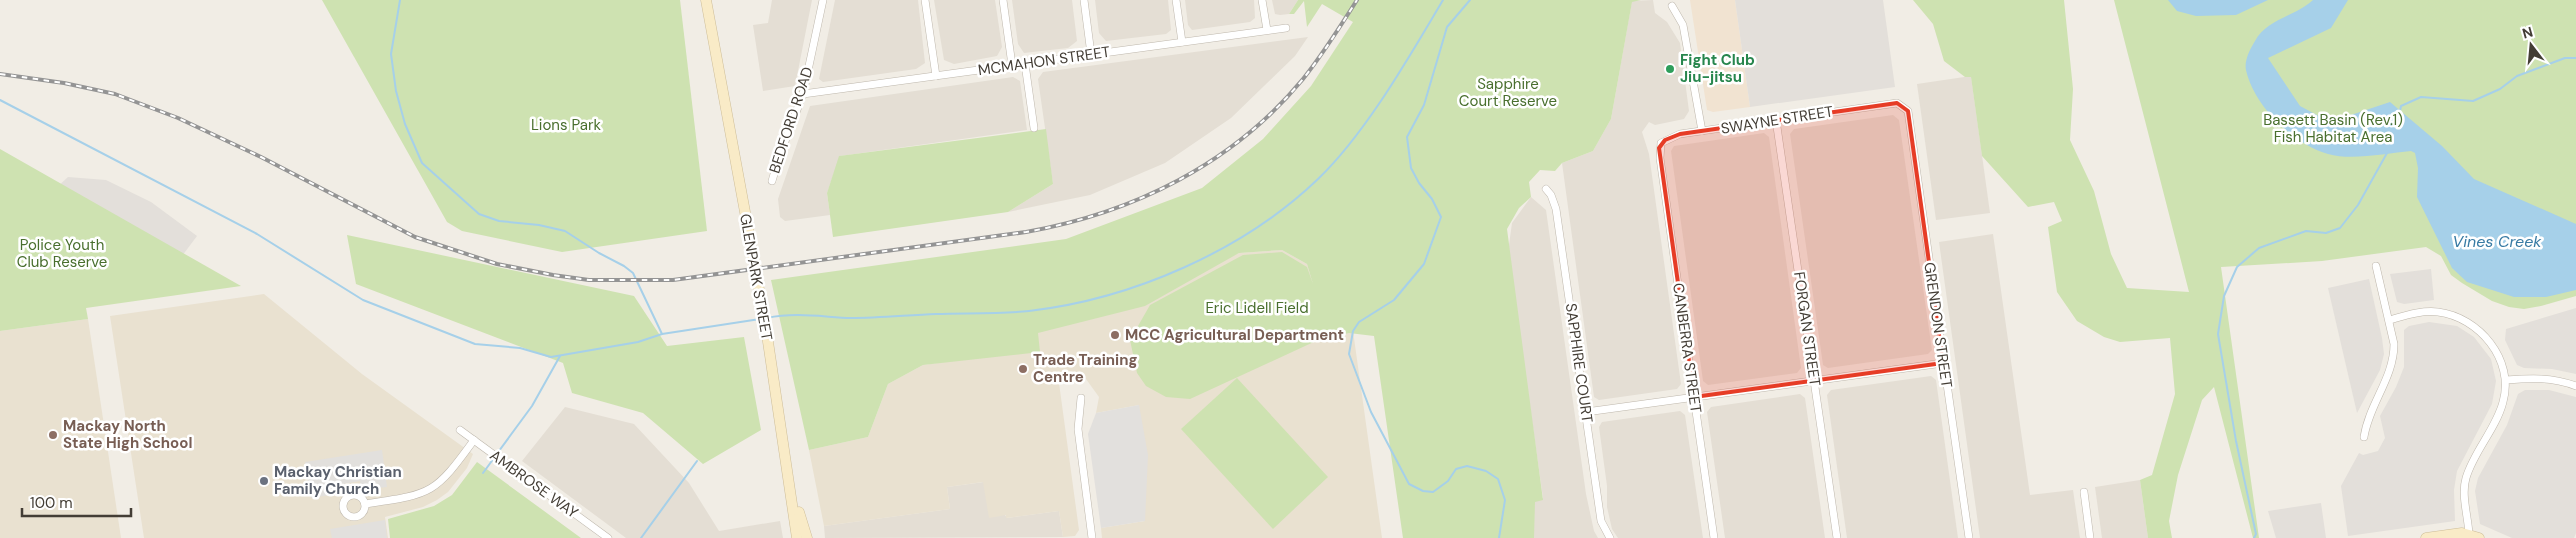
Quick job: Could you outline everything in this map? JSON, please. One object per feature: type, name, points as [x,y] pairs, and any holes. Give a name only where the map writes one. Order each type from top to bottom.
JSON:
[{"type":"main road","name":"GLENPARK STREET","points":[[706,0],[720,65],[767,335],[797,538]]},
{"type":"main road","name":"GLENPARK STREET","points":[[713,0],[720,65]]},
{"type":"main road","name":"GLENPARK STREET","points":[[791,490],[807,538]]},
{"type":"main road","points":[[2426,538],[2474,536]]},
{"type":"street","name":"BEDFORD ROAD","points":[[772,181],[776,163],[803,94],[823,0]]},
{"type":"street","points":[[926,0],[936,76]]},
{"type":"street","points":[[1003,0],[1012,65]]},
{"type":"street","points":[[1084,0],[1091,54]]},
{"type":"street","points":[[1176,0],[1182,42]]},
{"type":"street","points":[[1262,0],[1267,30]]},
{"type":"street","points":[[1672,6],[1683,25],[1702,131]]},
{"type":"street","name":"MCMAHON STREET","points":[[803,94],[1286,28]]},
{"type":"street","points":[[1025,64],[1034,128]]},
{"type":"street","name":"SWAYNE STREET","points":[[1660,158],[1659,148],[1665,140],[1680,134],[1897,103],[1908,111]]},
{"type":"street","name":"GRENDON STREET","points":[[1908,111],[1969,538]]},
{"type":"street","name":"FORGAN STREET","points":[[1776,120],[1837,538]]},
{"type":"street","name":"CANBERRA STREET","points":[[1660,158],[1714,538]]},
{"type":"street","name":"SAPPHIRE COURT","points":[[1546,188],[1551,195],[1556,209],[1601,520],[1610,538]]},
{"type":"street","points":[[2364,437],[2371,411],[2390,371],[2394,357],[2389,320],[2376,266]]},
{"type":"street","points":[[2389,320],[2425,312],[2436,312],[2460,317],[2474,326],[2493,346],[2506,380],[2499,415],[2466,479],[2465,502],[2474,536]]},
{"type":"street","points":[[1586,412],[1943,363]]},
{"type":"street","points":[[2506,380],[2536,378],[2561,381],[2576,386]]},
{"type":"street","points":[[1081,398],[1078,429],[1092,538]]},
{"type":"street","name":"AMBROSE WAY","points":[[460,430],[608,538]]},
{"type":"street","points":[[365,504],[414,497],[431,489],[447,475],[474,440]]},
{"type":"street","points":[[2084,492],[2090,538]]},
{"type":"highlighted area","points":[[1897,103],[1908,111],[1943,363],[1694,397],[1659,148],[1665,140],[1680,134]]},
{"type":"shaded area","points":[[772,0],[812,0],[795,86],[763,91],[753,25],[768,23]]},
{"type":"shaded area","points":[[835,0],[918,0],[925,63],[916,69],[823,82],[819,79]]},
{"type":"shaded area","points":[[934,0],[995,0],[1002,47],[997,56],[954,64],[944,60]]},
{"type":"shaded area","points":[[1012,0],[1072,0],[1077,41],[1068,48],[1024,53],[1018,44]]},
{"type":"shaded area","points":[[1095,0],[1168,0],[1171,30],[1166,34],[1106,41],[1099,33]]},
{"type":"shaded area","points":[[1185,0],[1254,0],[1255,18],[1250,22],[1192,30],[1188,25]]},
{"type":"shaded area","points":[[1272,0],[1298,0],[1289,14],[1280,15],[1275,14]]},
{"type":"shaded area","points":[[1653,0],[1655,13],[1667,22],[1680,43],[1689,111],[1684,119],[1655,125],[1649,122],[1642,132],[1649,154],[1681,384],[1677,389],[1599,400],[1594,397],[1562,163],[1593,151],[1611,119],[1632,1]]},
{"type":"shaded area","points":[[1690,0],[1735,0],[1750,107],[1713,112],[1707,110]]},
{"type":"shaded area","points":[[1735,0],[1883,0],[1895,87],[1750,107]]},
{"type":"shaded area","points":[[1308,37],[1295,56],[1231,118],[1165,163],[1090,195],[1008,212],[1053,184],[1038,79],[1043,72]]},
{"type":"shaded area","points":[[1971,76],[1990,213],[1936,220],[1917,84]]},
{"type":"shaded area","points":[[1013,77],[1020,81],[1027,130],[840,156],[827,193],[830,215],[785,221],[780,217],[778,199],[810,106]]},
{"type":"shaded area","points":[[1893,115],[1899,120],[1932,350],[1928,354],[1828,368],[1823,365],[1790,134],[1794,129]]},
{"type":"shaded area","points":[[1764,133],[1769,137],[1801,368],[1797,373],[1708,385],[1703,381],[1671,151],[1674,146]]},
{"type":"shaded area","points":[[68,177],[106,180],[151,202],[197,236],[179,260],[53,191]]},
{"type":"shaded area","points":[[1531,197],[1546,210],[1586,494],[1594,531],[1598,538],[1533,538],[1534,501],[1543,498],[1508,252],[1512,223]]},
{"type":"shaded area","points":[[1993,234],[2030,495],[2073,490],[2080,538],[1980,538],[1939,242]]},
{"type":"shaded area","points":[[1282,250],[1307,264],[1319,301],[1353,331],[1382,538],[1102,538],[1101,528],[1145,521],[1139,405],[1096,413],[1099,397],[1086,379],[1059,383],[1079,530],[1075,536],[1063,537],[1059,511],[1006,518],[1006,515],[989,518],[983,482],[947,487],[950,509],[824,526],[809,450],[868,437],[888,384],[923,365],[1001,354],[1039,352],[1037,333],[1239,253]]},
{"type":"shaded area","points":[[2431,269],[2434,300],[2404,304],[2397,302],[2390,274]]},
{"type":"shaded area","points":[[2369,279],[2384,354],[2380,370],[2357,413],[2328,288]]},
{"type":"shaded area","points":[[264,294],[362,374],[473,454],[467,468],[448,492],[437,500],[423,507],[385,517],[388,538],[144,538],[110,316]]},
{"type":"shaded area","points":[[2576,308],[2576,374],[2552,369],[2524,368],[2517,365],[2505,340],[2506,329]]},
{"type":"shaded area","name":"Mackay North State High School","points":[[88,319],[121,538],[0,538],[0,331]]},
{"type":"shaded area","points":[[2429,322],[2457,326],[2474,337],[2491,359],[2496,381],[2492,404],[2457,471],[2454,490],[2455,521],[2348,536],[2341,486],[2359,453],[2363,455],[2378,451],[2385,438],[2380,416],[2396,387],[2404,367],[2404,330],[2409,326]]},
{"type":"shaded area","points":[[1931,376],[1936,380],[1958,538],[1847,538],[1827,395],[1831,390]]},
{"type":"shaded area","points":[[2525,390],[2549,390],[2576,397],[2576,533],[2574,538],[2512,538],[2480,524],[2475,491],[2478,478],[2507,425],[2518,394]]},
{"type":"shaded area","points":[[1800,394],[1805,398],[1825,538],[1725,538],[1707,412],[1711,407]]},
{"type":"shaded area","points":[[1139,405],[1148,455],[1145,521],[1101,528],[1088,434],[1096,413]]},
{"type":"shaded area","points":[[565,407],[634,424],[689,483],[719,531],[780,521],[783,538],[626,538],[522,461]]},
{"type":"shaded area","points":[[1680,411],[1685,415],[1703,538],[1618,538],[1612,529],[1607,507],[1607,486],[1599,427],[1602,422]]},
{"type":"shaded area","points":[[382,450],[387,487],[361,490],[360,481],[343,484],[343,493],[311,498],[305,462]]},
{"type":"shaded area","points":[[2140,480],[2148,538],[2102,538],[2095,487]]},
{"type":"shaded area","points":[[984,482],[1007,518],[1059,511],[1063,537],[825,538],[824,526],[950,509],[947,487]]},
{"type":"shaded area","points":[[2321,503],[2326,538],[2276,538],[2268,511]]},
{"type":"shaded area","points":[[385,520],[387,538],[332,538],[330,529]]},
{"type":"green space","name":"Lions Park","points":[[322,0],[680,0],[707,231],[562,252],[462,231],[447,222]]},
{"type":"green space","points":[[1298,0],[1641,0],[1632,2],[1611,119],[1593,151],[1562,163],[1555,171],[1540,170],[1529,182],[1531,197],[1519,208],[1507,229],[1543,500],[1535,502],[1534,538],[1403,538],[1374,336],[1349,333],[1318,340],[1190,399],[1166,397],[1146,386],[1137,373],[1130,340],[1150,305],[1243,255],[1282,252],[1307,267],[1313,284],[1307,264],[1282,250],[1239,253],[1145,306],[1038,333],[1040,352],[923,365],[888,384],[868,437],[809,450],[771,280],[1066,239],[1202,188],[1263,139],[1311,86],[1353,22],[1322,4],[1307,27],[1304,1],[1294,14],[1289,14]]},
{"type":"green space","name":"Bassett Basin (Rev.1) Fish Habitat Area","points":[[1913,0],[2064,0],[2073,89],[2070,140],[2094,191],[2111,254],[2127,288],[2189,292],[2114,0],[2576,0],[2576,296],[2524,309],[2509,307],[2492,301],[2462,283],[2451,275],[2441,256],[2426,247],[2322,261],[2221,267],[2259,538],[2253,538],[2214,387],[2202,400],[2178,475],[2169,521],[2172,538],[2148,538],[2140,480],[2152,475],[2175,394],[2170,338],[2120,342],[2104,337],[2077,321],[2057,292],[2048,227],[2062,221],[2054,202],[2028,207],[1982,156],[1971,77],[1965,77],[1944,61],[1933,24]]},
{"type":"green space","points":[[1046,129],[1053,184],[1008,212],[833,237],[827,193],[839,156]]},
{"type":"green space","name":"Police Youth Club Reserve","points":[[0,149],[241,286],[86,308],[88,319],[0,331]]},
{"type":"green space","points":[[347,235],[634,296],[667,346],[744,337],[761,430],[703,464],[643,413],[572,393],[563,363],[356,284]]},
{"type":"green space","points":[[1237,378],[1328,477],[1273,529],[1181,429]]},
{"type":"green space","points":[[477,462],[581,538],[390,538],[388,519],[434,506],[452,495]]},
{"type":"water","points":[[2168,0],[2268,0],[2236,15],[2196,16],[2177,11]]},
{"type":"water","name":"Vines Creek","points":[[2313,0],[2348,0],[2331,28],[2268,58],[2300,106],[2330,122],[2390,102],[2442,146],[2474,179],[2576,224],[2576,290],[2546,297],[2514,297],[2467,282],[2452,268],[2417,197],[2418,168],[2415,153],[2411,151],[2358,157],[2328,154],[2302,142],[2289,133],[2266,110],[2250,84],[2246,70],[2249,51],[2260,34],[2267,28]]},
{"type":"waterway","points":[[400,0],[391,54],[396,91],[405,124],[422,163],[479,214],[499,221],[539,225],[565,231],[599,253],[624,266],[633,273],[662,334]]},
{"type":"waterway","points":[[767,318],[798,315],[862,318],[1029,311],[1068,305],[1107,295],[1146,283],[1184,268],[1256,228],[1288,205],[1318,179],[1353,140],[1370,117],[1443,0]]},
{"type":"waterway","points":[[1470,0],[1447,27],[1424,105],[1407,137],[1411,168],[1419,183],[1432,199],[1441,217],[1424,264],[1394,300],[1359,322],[1353,331],[1349,354],[1371,412],[1409,484],[1423,491],[1433,492],[1448,481],[1456,469],[1467,466],[1486,471],[1498,479],[1505,500],[1499,538]]},
{"type":"waterway","name":"Vines Creek","points":[[2400,111],[2401,106],[2421,97],[2473,101],[2500,89],[2517,76],[2565,58],[2576,58]]},
{"type":"waterway","points":[[0,100],[257,234],[363,300],[475,344],[520,348],[551,357],[638,342],[662,334],[760,319]]},
{"type":"waterway","points":[[2254,538],[2256,534],[2236,441],[2218,334],[2224,296],[2237,267],[2259,248],[2306,231],[2326,233],[2340,228],[2358,205],[2387,153]]},
{"type":"waterway","points":[[496,455],[532,406],[560,356]]},
{"type":"waterway","points":[[483,473],[494,458]]},
{"type":"waterway","points":[[641,538],[697,461]]},
{"type":"railway","points":[[0,74],[64,83],[115,94],[178,118],[261,157],[415,237],[497,264],[589,280],[673,280],[1026,232],[1105,212],[1142,198],[1213,160],[1245,136],[1275,109],[1310,70],[1357,0]]},
{"type":"place","name":"Fight Club Jiu-jitsu","points":[[1670,69]]},
{"type":"place","name":"MCC Agricultural Department","points":[[1115,335]]},
{"type":"place","name":"Trade Training Centre","points":[[1023,369]]},
{"type":"place","name":"Mackay North State High School","points":[[53,435]]},
{"type":"place","name":"Mackay Christian Family Church","points":[[264,481]]},
{"type":"park label","name":"Sapphire Court Reserve","points":[[1508,92]]},
{"type":"park label","name":"Eric Lidell Field","points":[[1257,308]]}]
